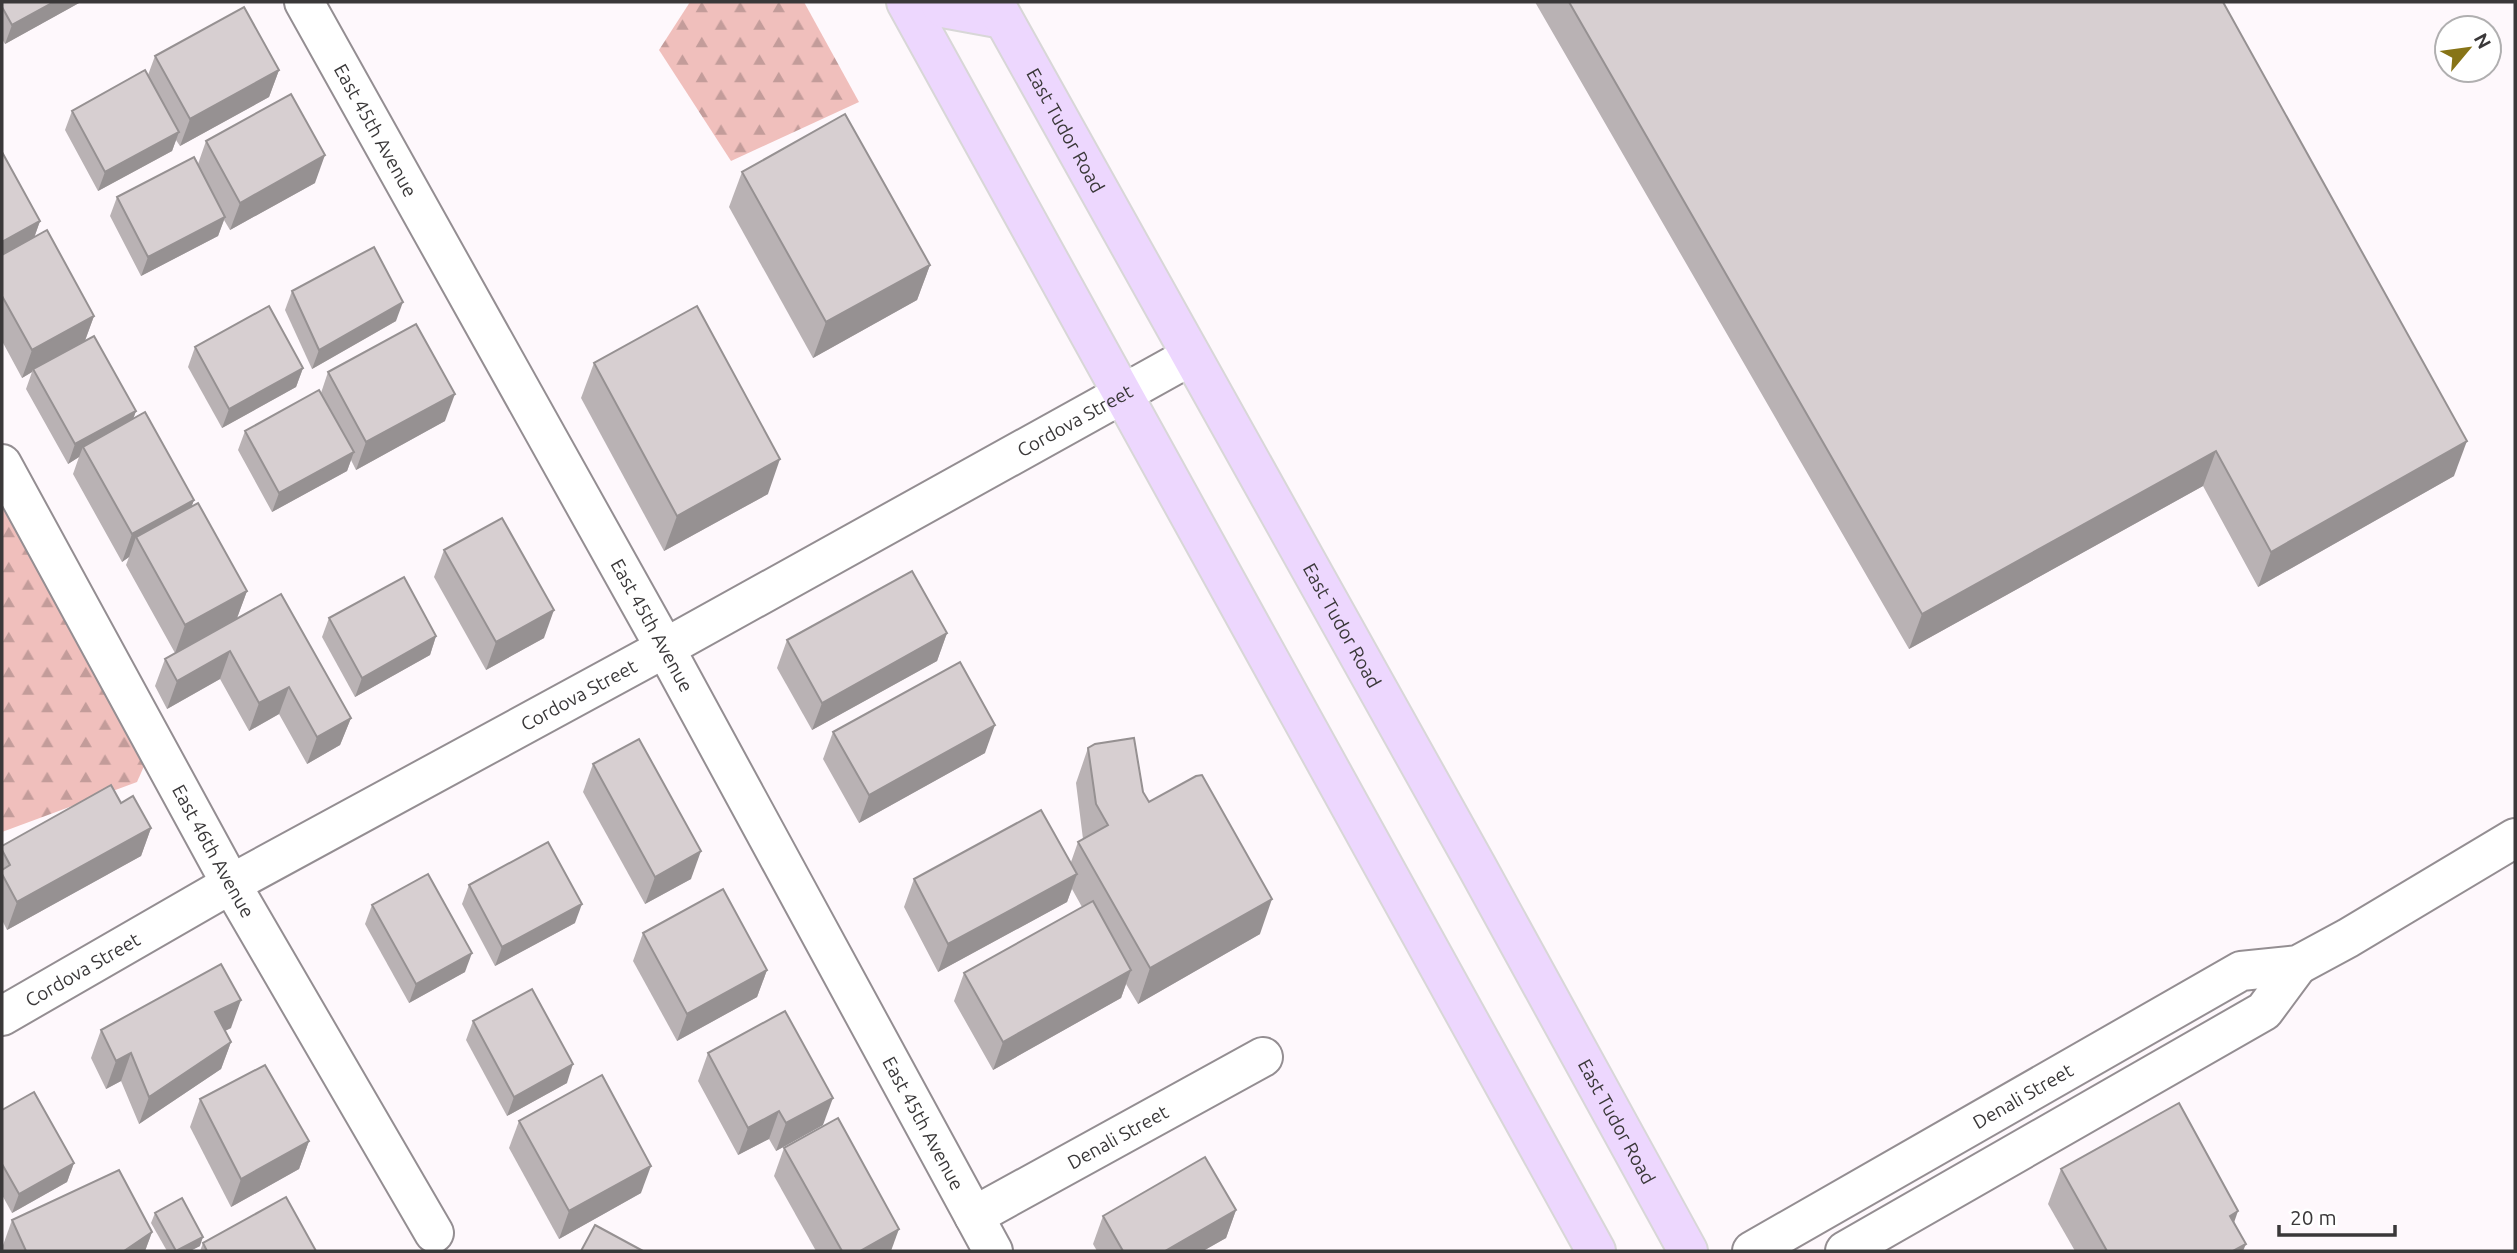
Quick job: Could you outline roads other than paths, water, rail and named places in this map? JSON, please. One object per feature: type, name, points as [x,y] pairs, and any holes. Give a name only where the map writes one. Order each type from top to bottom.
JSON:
[{"type":"main road","points":[[906,2],[1596,1251]]},
{"type":"main road","points":[[940,2],[943,8],[998,10]]},
{"type":"main road","name":"East Tudor Road","points":[[998,10],[1688,1251]]},
{"type":"street","name":"East 45th Avenue","points":[[304,2],[665,648],[993,1251]]},
{"type":"street","name":"Cordova Street","points":[[2,1016],[231,884],[665,648],[1191,356]]},
{"type":"street","name":"East 46th Avenue","points":[[2,464],[231,884],[434,1233]]},
{"type":"street","name":"Denali Street","points":[[1752,1251],[2241,971],[2298,965],[2515,838]]},
{"type":"street","name":"Denali Street","points":[[1845,1251],[2264,1011],[2298,965]]},
{"type":"street","name":"Denali Street","points":[[974,1216],[1263,1057]]}]
